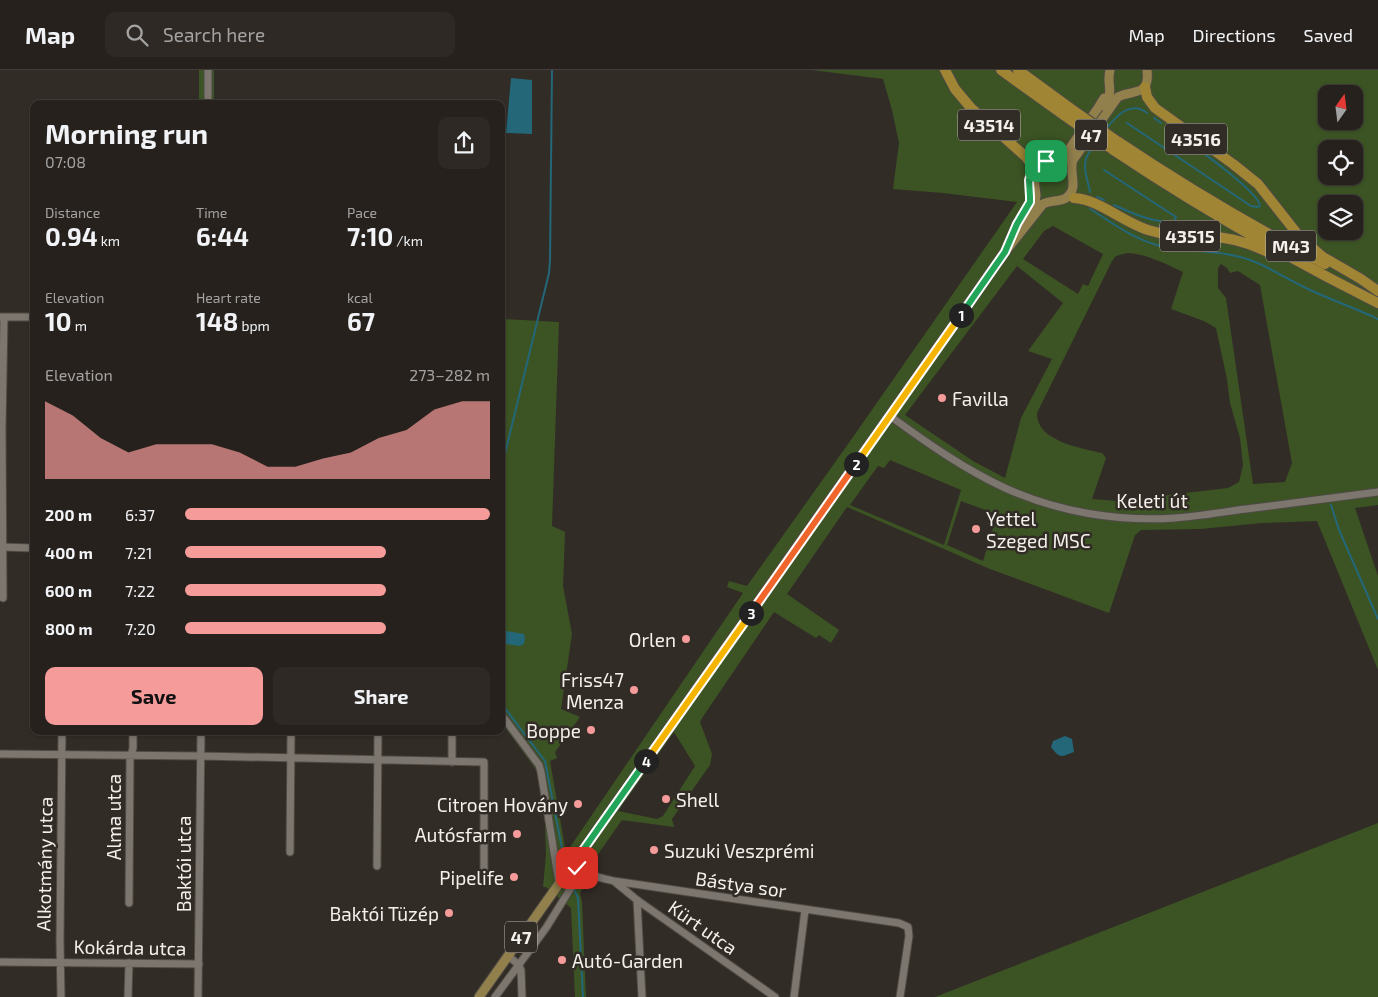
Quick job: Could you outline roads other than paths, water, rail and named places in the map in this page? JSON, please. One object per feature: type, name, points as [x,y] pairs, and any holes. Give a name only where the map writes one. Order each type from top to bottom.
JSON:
[{"type":"highway","name":"43514","points":[[945,70],[955,89],[971,108],[1026,157],[1034,172]]},
{"type":"highway","name":"M43","points":[[1001,70],[1068,112],[1201,207],[1266,244],[1378,302]]},
{"type":"highway","name":"M43","points":[[1018,70],[1068,112]]},
{"type":"highway","name":"43516","points":[[1145,90],[1154,108],[1258,184],[1309,246],[1323,257],[1362,279],[1378,291]]},
{"type":"highway","name":"M43","points":[[1114,145],[1239,217],[1378,291]]},
{"type":"highway","name":"43515","points":[[1074,198],[1090,201],[1140,228],[1157,233],[1171,236],[1238,240],[1309,267]]},
{"type":"main road","name":"47","points":[[1005,252],[1017,224],[1030,202],[1029,180],[1040,163],[1063,156],[1070,149],[1098,108],[1105,95],[1104,70]]},
{"type":"main road","name":"47","points":[[1034,172],[1047,166],[1060,164],[1072,153],[1108,100],[1111,92],[1108,79],[1110,70]]},
{"type":"main road","points":[[1145,90],[1148,79],[1147,70]]},
{"type":"main road","points":[[1145,90],[1152,84],[1152,70]]},
{"type":"main road","name":"47","points":[[1005,252],[1028,230],[1048,204],[1065,199],[1072,191],[1074,180],[1071,169],[1073,160],[1115,100],[1123,95],[1145,90]]},
{"type":"main road","name":"47","points":[[1074,198],[1079,181],[1077,164],[1082,154],[1119,102],[1140,97],[1145,90]]},
{"type":"main road","name":"47","points":[[479,997],[1005,252],[1032,207],[1036,195],[1034,172]]},
{"type":"main road","points":[[1036,195],[1048,204],[1060,206],[1074,198]]},
{"type":"street","points":[[208,70],[208,100]]},
{"type":"street","points":[[3,598],[1,547],[2,317],[30,317]]},
{"type":"street","name":"Keleti út","points":[[890,416],[939,451],[968,469],[1006,488],[1048,504],[1092,514],[1135,518],[1176,518],[1378,492]]},
{"type":"street","points":[[1,547],[30,548]]},
{"type":"street","points":[[505,719],[539,764],[561,880]]},
{"type":"street","name":"Alkotmány utca","points":[[61,997],[62,735]]},
{"type":"street","name":"Alma utca","points":[[128,903],[130,760],[133,748],[133,735]]},
{"type":"street","name":"Baktói utca","points":[[198,997],[201,735]]},
{"type":"street","points":[[290,852],[291,735]]},
{"type":"street","points":[[377,866],[378,735]]},
{"type":"street","points":[[452,735],[452,762]]},
{"type":"street","points":[[0,754],[484,762],[484,870]]},
{"type":"street","name":"Bástya sor","points":[[573,864],[597,877],[614,881],[899,923],[908,927],[909,936],[900,997]]},
{"type":"street","points":[[495,997],[546,928],[583,871]]},
{"type":"street","name":"Kürt utca","points":[[614,881],[636,899],[775,997]]},
{"type":"street","points":[[637,885],[636,899],[642,997]]},
{"type":"street","points":[[794,997],[805,910]]},
{"type":"street","points":[[508,956],[518,964],[521,970],[522,997]]},
{"type":"street","name":"Kokárda utca","points":[[0,962],[198,964]]},
{"type":"street","points":[[128,997],[129,963]]},
{"type":"street","points":[[510,976],[521,979]]},
{"type":"water","points":[[511,78],[532,80],[532,134],[506,133]]},
{"type":"water","points":[[506,631],[524,634],[524,644],[519,646],[505,644]]},
{"type":"water","points":[[1065,736],[1072,739],[1074,752],[1061,756],[1051,747],[1053,741]]},
{"type":"waterway","points":[[505,454],[549,273],[552,70]]},
{"type":"waterway","points":[[1106,129],[1124,111],[1135,108],[1147,113]]},
{"type":"waterway","points":[[1154,118],[1161,123]]},
{"type":"waterway","points":[[1127,123],[1251,206],[1260,206],[1256,199],[1235,177],[1169,128]]},
{"type":"waterway","points":[[1090,192],[1085,169],[1086,160],[1096,143]]},
{"type":"waterway","points":[[1104,170],[1176,217],[1173,223],[1157,221],[1136,215],[1114,205]]},
{"type":"waterway","points":[[1097,197],[1104,200]]},
{"type":"waterway","points":[[1090,209],[1139,239],[1157,245],[1227,254],[1250,260],[1317,293],[1378,319]]},
{"type":"waterway","points":[[1331,505],[1339,530],[1378,619]]},
{"type":"waterway","points":[[505,708],[545,761],[566,869]]},
{"type":"waterway","points":[[573,887],[578,898],[583,997]]},
{"type":"place","name":"Favilla","points":[[942,398]]},
{"type":"place","name":"Yettel Szeged MSC","points":[[976,529]]},
{"type":"place","name":"Orlen","points":[[686,639]]},
{"type":"place","name":"Friss47 Menza","points":[[634,690]]},
{"type":"place","name":"Boppe","points":[[591,730]]},
{"type":"place","name":"Shell","points":[[666,799]]},
{"type":"place","name":"Citroen Hovány","points":[[578,804]]},
{"type":"place","name":"Autósfarm","points":[[517,834]]},
{"type":"place","name":"Suzuki Veszprémi","points":[[654,850]]},
{"type":"place","name":"Pipelife","points":[[514,877]]},
{"type":"place","name":"Baktói Tüzép","points":[[449,913]]},
{"type":"place","name":"Autó-Garden","points":[[562,960]]}]
